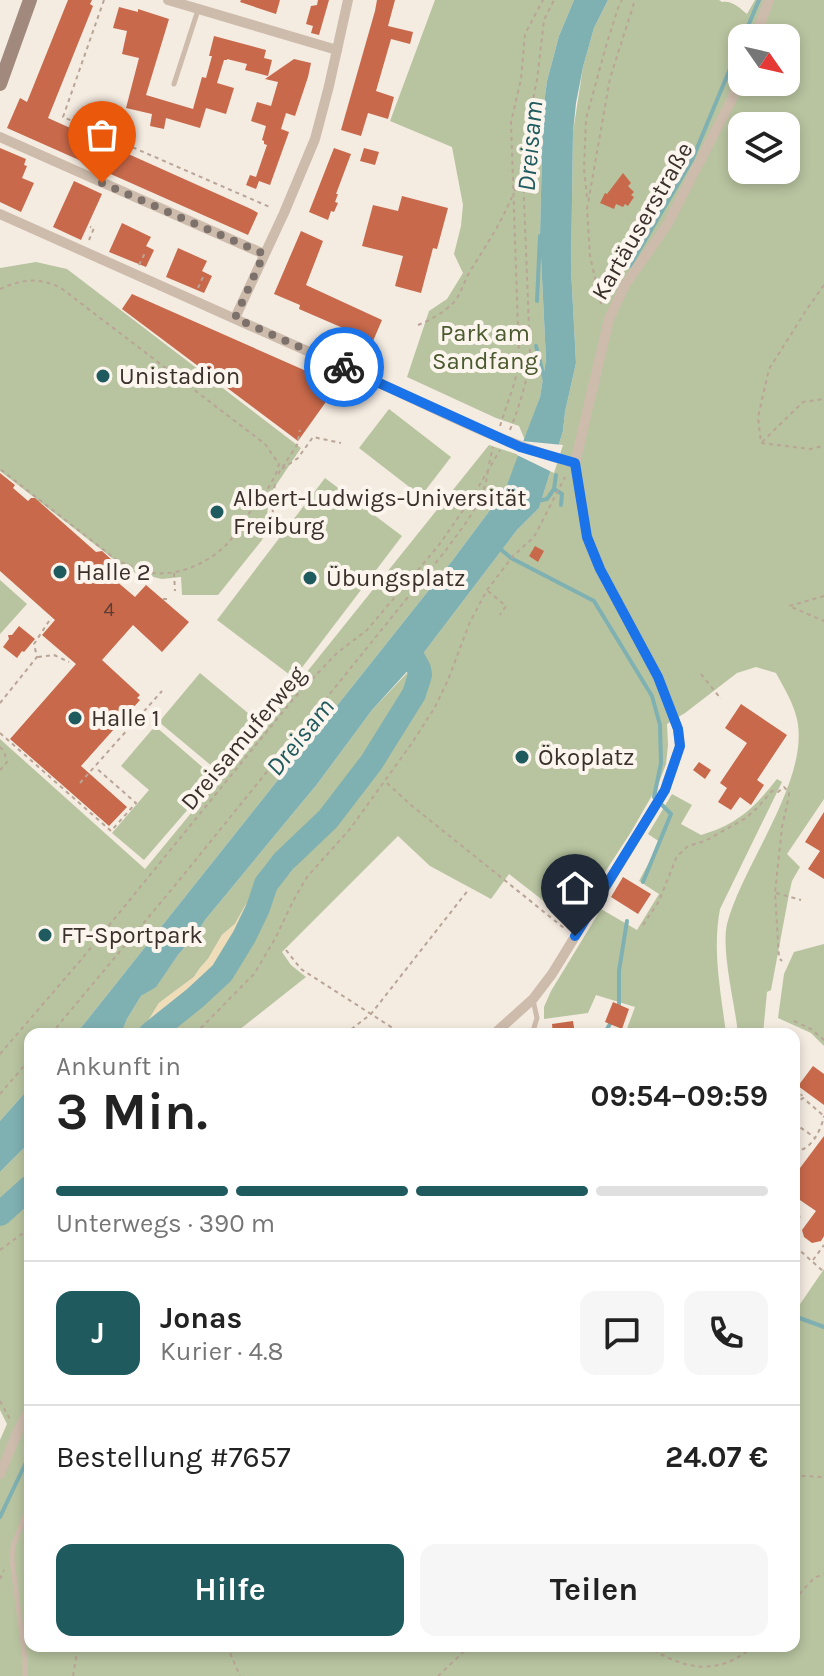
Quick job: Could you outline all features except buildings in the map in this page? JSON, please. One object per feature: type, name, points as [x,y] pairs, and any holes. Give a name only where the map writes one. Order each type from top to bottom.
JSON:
[{"type":"main road","points":[[0,84],[30,0]]},
{"type":"street","points":[[168,0],[337,50]]},
{"type":"street","points":[[235,318],[315,139],[348,0]]},
{"type":"street","points":[[760,24],[769,0]]},
{"type":"street","name":"Kartäuserstraße","points":[[501,1028],[533,999],[552,974],[665,790],[680,746],[678,729],[658,677],[600,569],[587,537],[569,462],[609,319],[625,285],[667,225],[733,96]]},
{"type":"street","points":[[0,137],[264,254]]},
{"type":"street","points":[[0,214],[501,439],[569,462]]},
{"type":"street","points":[[0,1474],[24,1420]]},
{"type":"lane","points":[[174,84],[198,9]]},
{"type":"lane","points":[[533,999],[537,1018],[534,1028]]},
{"type":"lane","points":[[24,1518],[13,1546],[12,1560],[24,1650]]},
{"type":"lane","points":[[24,1652],[25,1676]]},
{"type":"path","points":[[104,0],[63,117],[284,213]]},
{"type":"path","points":[[501,439],[519,357],[511,122],[521,79],[525,34],[543,0]]},
{"type":"path","points":[[56,1028],[446,550],[486,487],[488,467],[522,399],[529,373],[523,174],[525,139],[537,80],[544,20],[554,0]]},
{"type":"path","points":[[609,319],[600,302],[590,256],[584,169],[586,119],[622,0]]},
{"type":"path","points":[[588,203],[610,78],[635,0]]},
{"type":"path","points":[[418,325],[447,308],[457,298],[505,213],[523,174]]},
{"type":"path","points":[[84,253],[94,228],[90,227]]},
{"type":"path","points":[[193,299],[203,277],[200,276]]},
{"type":"path","points":[[0,289],[19,281],[36,279],[61,288],[265,444],[279,464],[275,477],[271,536]]},
{"type":"path","points":[[761,443],[758,417],[769,369],[824,285]]},
{"type":"path","points":[[761,443],[803,402],[824,399]]},
{"type":"path","points":[[0,469],[118,561],[155,573],[174,573],[211,558],[228,543],[297,445],[300,430]]},
{"type":"path","points":[[281,469],[298,458],[313,437],[341,443]]},
{"type":"path","name":"Dreisamuferweg","points":[[0,1054],[80,961],[295,697],[337,653],[367,630],[439,545],[473,496],[501,439]]},
{"type":"path","points":[[761,443],[810,449],[824,446]]},
{"type":"path","points":[[201,1028],[254,974],[307,877],[350,829],[435,707],[470,622],[487,590],[513,556],[534,537],[562,480]]},
{"type":"path","points":[[174,573],[175,591]]},
{"type":"path","points":[[487,590],[506,606],[500,615]]},
{"type":"path","points":[[824,596],[789,606],[824,621]]},
{"type":"path","points":[[163,599],[170,599]]},
{"type":"path","points":[[37,657],[34,644],[49,621]]},
{"type":"path","points":[[0,703],[37,657],[54,655],[69,662]]},
{"type":"path","points":[[701,674],[721,699]]},
{"type":"path","points":[[80,783],[162,691]]},
{"type":"path","points":[[0,733],[111,831],[136,803],[95,767]]},
{"type":"path","points":[[0,747],[7,762],[0,770]]},
{"type":"path","points":[[385,782],[575,936]]},
{"type":"path","points":[[643,925],[659,901],[677,856],[688,846],[705,841],[746,818],[772,791],[778,792],[784,787],[789,796],[782,827],[775,893],[779,958],[782,961]]},
{"type":"path","points":[[353,1028],[371,1014],[469,889]]},
{"type":"path","points":[[775,893],[801,900]]},
{"type":"path","points":[[286,950],[301,969],[393,1028]]},
{"type":"path","points":[[794,1021],[824,1040]]},
{"type":"path","points":[[0,1094],[24,1066]]},
{"type":"path","points":[[800,1092],[824,1116],[815,1137],[800,1152]]},
{"type":"path","points":[[800,1127],[815,1137]]},
{"type":"path","points":[[0,1250],[24,1232]]},
{"type":"path","points":[[813,1261],[824,1245]]},
{"type":"path","points":[[800,1250],[824,1272]]},
{"type":"path","points":[[0,1401],[17,1433]]},
{"type":"path","points":[[800,1477],[824,1477]]},
{"type":"path","points":[[800,1593],[814,1578],[824,1574]]},
{"type":"path","points":[[73,1676],[77,1652]]},
{"type":"path","points":[[230,1652],[240,1676]]},
{"type":"path","points":[[438,1676],[464,1652]]},
{"type":"path","points":[[656,1652],[678,1666],[690,1669]]},
{"type":"path","points":[[724,1670],[749,1652]]},
{"type":"green space","name":"Park am Sandfang","points":[[435,0],[574,0],[559,36],[543,111],[540,236],[546,360],[540,397],[525,440],[519,426],[407,377],[429,311],[447,299],[463,273],[454,254],[463,205],[452,147],[390,121]]},
{"type":"green space","points":[[608,0],[719,0],[732,3],[747,14],[755,0],[824,0],[824,799],[787,854],[800,867],[792,881],[771,990],[767,992],[764,1028],[737,1028],[727,963],[727,924],[735,900],[787,790],[799,736],[795,712],[776,673],[756,667],[737,673],[667,724],[666,764],[658,785],[572,923],[509,874],[491,899],[430,866],[398,836],[282,952],[291,965],[306,977],[242,1028],[166,1028],[230,972],[247,946],[269,898],[376,769],[418,700],[425,670],[422,655],[517,530],[539,508],[563,431],[576,363],[571,269],[573,132],[583,67],[594,28]]},
{"type":"green space","name":"Unistadion","points":[[36,262],[67,269],[301,448],[268,497],[267,526],[262,540],[218,595],[182,595],[181,577],[162,579],[129,571],[0,471],[0,268]]},
{"type":"green space","points":[[389,409],[451,457],[421,496],[359,448]]},
{"type":"green space","points":[[489,445],[519,455],[505,490],[452,561],[81,1028],[24,1028],[24,1094],[0,1121],[0,739],[145,869]]},
{"type":"green space","name":"Übungsplatz","points":[[325,478],[402,536],[294,678],[217,620]]},
{"type":"green space","points":[[0,580],[27,604],[0,634]]},
{"type":"green space","points":[[409,671],[416,675],[410,698],[377,747],[306,831],[278,853],[235,924],[222,935],[194,977],[159,1003],[144,1028],[123,1028],[141,996],[156,986],[205,920],[318,783],[372,710]]},
{"type":"green space","points":[[200,673],[260,723],[219,772],[159,722]]},
{"type":"green space","points":[[155,726],[215,778],[144,860],[112,833],[149,790],[121,766]]},
{"type":"green space","points":[[777,779],[782,782],[720,909],[717,956],[725,1028],[627,1028],[635,1007],[596,995],[588,1013],[544,1019],[544,1007],[551,991],[601,909],[637,930],[659,894],[639,881],[660,842],[648,834],[672,794],[692,805],[681,824],[701,835],[725,826],[761,798]]},
{"type":"green space","points":[[824,944],[824,1046],[811,1033],[778,1018],[784,974],[794,952]]},
{"type":"green space","points":[[24,1148],[24,1182],[0,1203],[0,1172]]},
{"type":"green space","points":[[24,1199],[24,1652],[800,1652],[800,1304],[824,1269],[824,1676],[0,1676],[0,1440],[7,1424],[0,1410],[0,1221]]},
{"type":"sand","points":[[422,655],[423,686],[410,715],[376,769],[269,898],[240,959],[227,976],[166,1028],[144,1028],[159,1003],[194,977],[222,935],[235,924],[278,853],[306,831],[377,747],[410,698],[416,676],[409,671]]},
{"type":"sand","points":[[24,1182],[24,1199],[0,1221],[0,1203]]},
{"type":"water","name":"Dreisam","points":[[574,0],[608,0],[594,28],[576,103],[571,269],[576,363],[563,431],[539,508],[517,530],[422,655],[372,710],[318,783],[205,920],[156,987],[141,996],[123,1028],[81,1028],[505,490],[540,397],[546,360],[540,236],[543,111],[559,36]]},
{"type":"water","points":[[24,1094],[24,1148],[0,1172],[0,1121]]},
{"type":"pier","points":[[522,441],[563,445],[554,473],[517,455]]},
{"type":"waterway","points":[[749,24],[759,0]]},
{"type":"waterway","points":[[630,266],[692,160],[728,74]]},
{"type":"waterway","points":[[537,301],[542,236]]},
{"type":"waterway","points":[[536,346],[546,385]]},
{"type":"waterway","points":[[537,501],[547,499],[554,489],[556,475]]},
{"type":"waterway","points":[[554,489],[562,494],[561,505]]},
{"type":"waterway","points":[[498,547],[511,558],[594,601],[652,696],[660,725],[661,763],[654,797],[671,814],[643,882]]},
{"type":"waterway","points":[[158,1028],[222,973],[244,937],[266,884],[284,861],[328,819],[371,763],[414,694],[420,675],[406,645]]},
{"type":"waterway","points":[[619,1004],[619,971],[627,921]]},
{"type":"waterway","points":[[608,1028],[610,1024]]},
{"type":"waterway","points":[[0,1214],[24,1192]]},
{"type":"waterway","points":[[800,1318],[824,1327]]},
{"type":"waterway","points":[[0,1517],[24,1467]]},
{"type":"way so far","points":[[102,183],[264,254],[235,318],[344,367]]},
{"type":"place","name":"Unistadion","points":[[103,376]]},
{"type":"place","name":"Albert-Ludwigs-Universität Freiburg","points":[[217,512]]},
{"type":"place","name":"Halle 2","points":[[60,572]]},
{"type":"place","name":"Übungsplatz","points":[[310,578]]},
{"type":"place","name":"Halle 1","points":[[75,718]]},
{"type":"place","name":"Ökoplatz","points":[[522,757]]},
{"type":"place","name":"FT-Sportpark","points":[[45,935]]},
{"type":"route","points":[[344,367],[520,447],[575,463],[587,537],[600,569],[658,677],[678,729],[680,746],[665,790],[575,936]]}]
